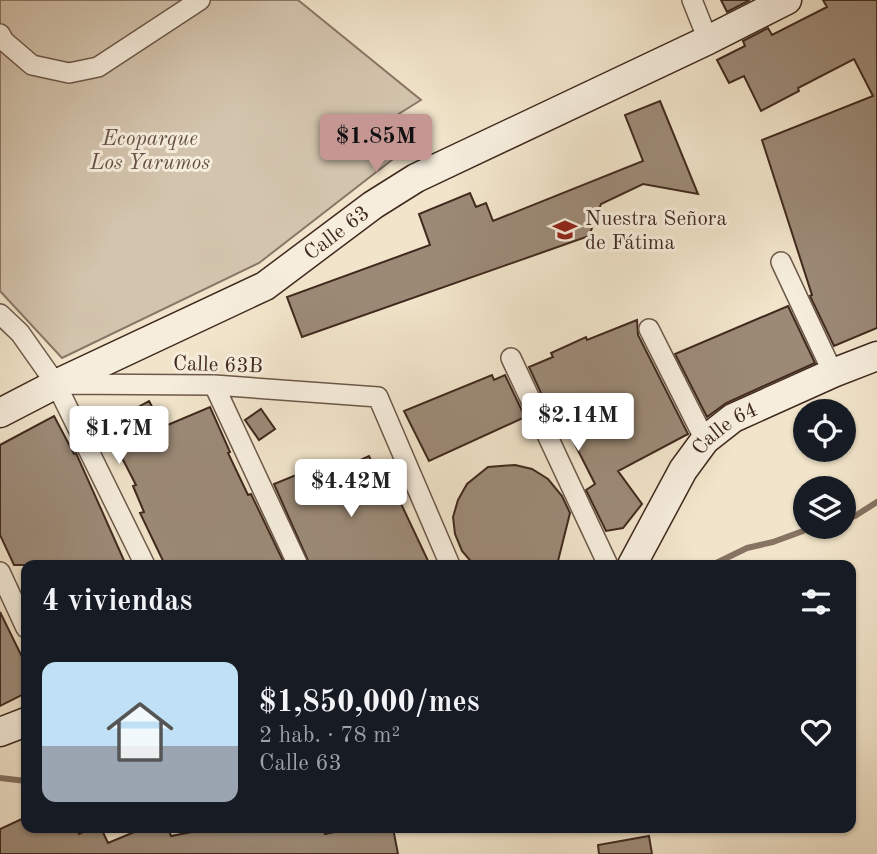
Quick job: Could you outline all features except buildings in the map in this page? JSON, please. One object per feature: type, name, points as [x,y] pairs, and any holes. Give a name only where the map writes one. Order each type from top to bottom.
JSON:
[{"type":"street","points":[[0,34],[32,65],[69,73],[98,67],[200,0]]},
{"type":"street","points":[[692,0],[708,40]]},
{"type":"street","name":"Calle 63","points":[[0,413],[264,286],[373,205],[416,178],[787,0]]},
{"type":"street","points":[[781,262],[833,373]]},
{"type":"street","points":[[0,314],[20,333],[56,384],[143,560]]},
{"type":"street","points":[[649,328],[705,440]]},
{"type":"street","name":"Calle 64","points":[[635,560],[683,470],[705,440],[733,418],[877,356]]},
{"type":"street","points":[[511,358],[606,560]]},
{"type":"street","name":"Calle 63B","points":[[56,384],[214,385],[378,397],[448,560]]},
{"type":"street","points":[[214,385],[296,560]]},
{"type":"street","points":[[0,572],[21,617]]},
{"type":"street","points":[[0,732],[21,724]]},
{"type":"green space","name":"Ecoparque Los Yarumos","points":[[0,0],[298,0],[421,100],[381,125],[397,156],[259,263],[62,358],[0,291]]},
{"type":"waterway","points":[[856,515],[877,502]]},
{"type":"waterway","points":[[722,560],[747,548],[793,535]]},
{"type":"waterway","points":[[0,778],[21,780]]},
{"type":"place","name":"Nuestra Señora de Fátima","points":[[565,230]]}]
